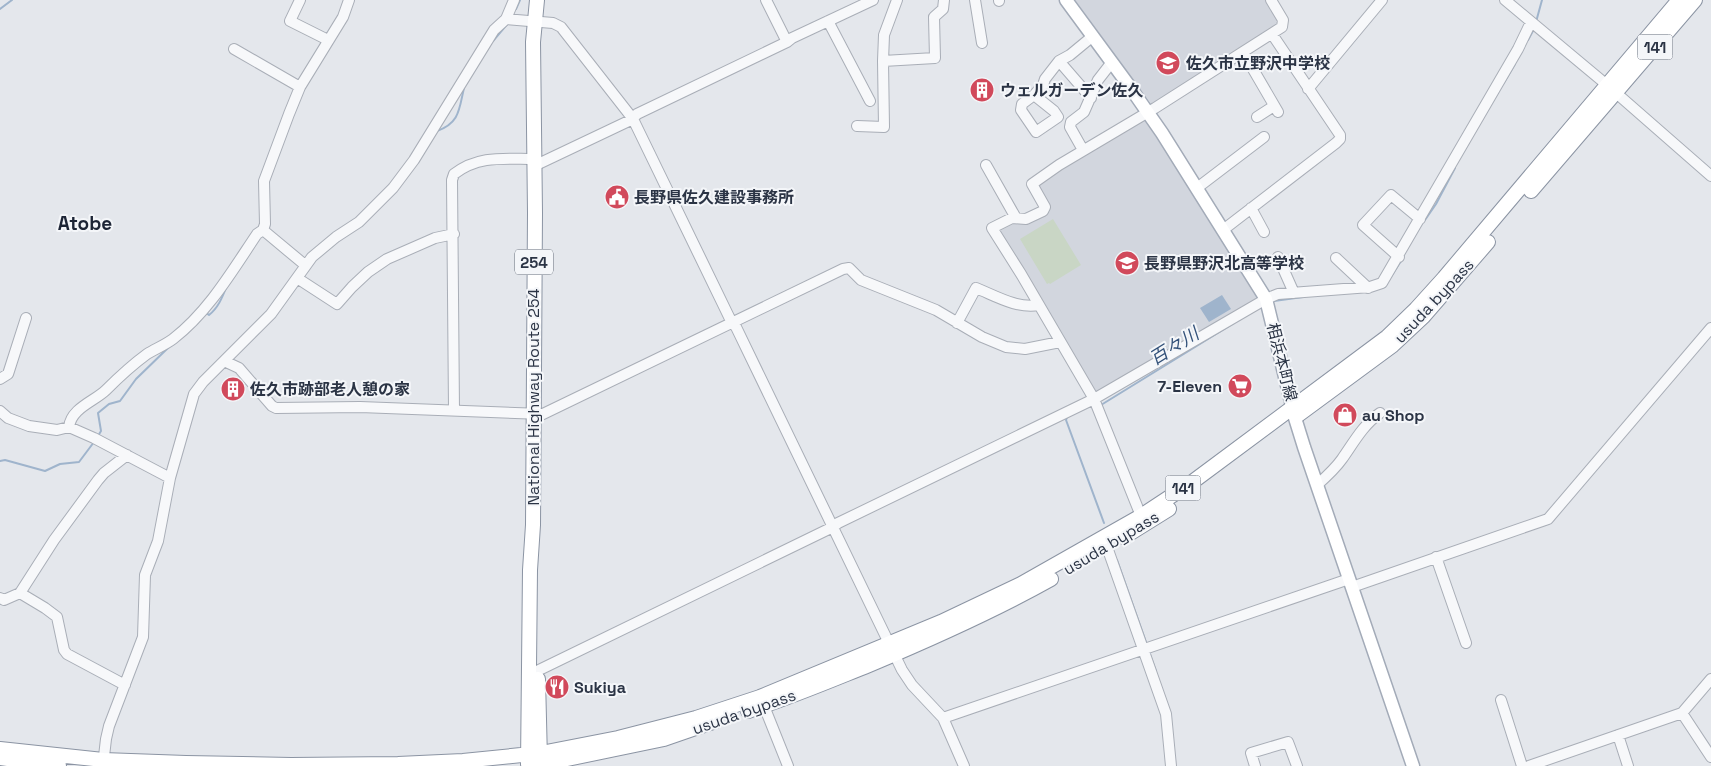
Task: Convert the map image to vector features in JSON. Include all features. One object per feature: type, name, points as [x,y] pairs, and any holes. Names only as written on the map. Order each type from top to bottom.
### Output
[{"type":"highway","name":"National Highway Route 254","points":[[535,762],[532,413],[534,20],[537,0]]},
{"type":"highway","name":"usuda bypass","points":[[1611,89],[1679,0]]},
{"type":"highway","name":"usuda bypass","points":[[535,762],[696,718],[760,698],[893,649],[946,633],[1025,593],[1145,525],[1196,491],[1387,337],[1416,309],[1611,89],[1695,0]]},
{"type":"highway","name":"usuda bypass","points":[[535,762],[570,758],[664,739],[764,706],[893,649],[941,622],[1021,584],[1141,516],[1294,412]]},
{"type":"highway","name":"National Highway Route 254","points":[[533,525],[536,569],[537,671],[535,762]]},
{"type":"highway","name":"141","points":[[0,749],[103,763],[291,765],[463,761],[535,762]]},
{"type":"highway","points":[[0,758],[59,766]]},
{"type":"main road","name":"相浜本町線","points":[[1066,0],[1148,112],[1198,188],[1266,299],[1294,412],[1409,765]]},
{"type":"street","points":[[300,0],[290,21],[328,40]]},
{"type":"street","points":[[69,427],[76,413],[84,406],[102,394],[125,371],[172,339],[198,315],[216,294],[257,234],[263,230],[265,224],[264,181],[300,87],[343,17],[349,0]]},
{"type":"street","points":[[103,763],[109,726],[143,637],[145,575],[160,533],[170,478],[194,394],[203,382],[271,314],[302,270],[319,251],[359,222],[393,188],[414,160],[494,30],[506,19],[514,0]]},
{"type":"street","points":[[766,0],[787,42]]},
{"type":"street","points":[[454,410],[454,234],[452,180],[454,174],[461,168],[482,160],[534,162],[633,118],[637,114],[873,0]]},
{"type":"street","points":[[857,126],[884,127],[884,35],[897,0]]},
{"type":"street","points":[[883,61],[936,58],[934,17],[943,9],[944,0]]},
{"type":"street","points":[[975,0],[982,43]]},
{"type":"street","points":[[1141,516],[1094,399],[992,228],[1012,218],[1026,219],[1044,211],[1046,207],[1032,184],[1059,165],[1148,112],[1282,27],[1282,20],[1270,0]]},
{"type":"street","points":[[1308,89],[1382,0]]},
{"type":"street","points":[[1505,0],[1711,176]]},
{"type":"street","points":[[506,19],[534,20],[553,23],[561,27],[633,118],[906,678],[943,718],[964,766]]},
{"type":"street","points":[[828,21],[870,101]]},
{"type":"street","points":[[537,671],[1094,399],[1266,299],[1278,294],[1368,288],[1382,283],[1399,257],[1518,49],[1531,22]]},
{"type":"street","points":[[1224,230],[1340,139],[1340,135],[1272,34]]},
{"type":"street","points":[[1034,95],[1060,61],[1093,36]]},
{"type":"street","points":[[234,49],[300,87]]},
{"type":"street","points":[[1243,52],[1276,109],[1257,116]]},
{"type":"street","points":[[1060,61],[1090,98]]},
{"type":"street","points":[[1083,150],[1070,127],[1071,122],[1084,112],[1098,80],[1112,62]]},
{"type":"street","points":[[1198,188],[1264,137]]},
{"type":"street","points":[[986,165],[1016,218]]},
{"type":"street","points":[[1399,257],[1363,225],[1391,195],[1420,219]]},
{"type":"street","points":[[1251,208],[1265,233]]},
{"type":"street","points":[[263,230],[337,304],[368,272],[387,259],[435,238],[454,234]]},
{"type":"street","points":[[1278,257],[1294,293]]},
{"type":"street","points":[[1336,258],[1368,288]]},
{"type":"street","points":[[224,361],[239,368],[272,406],[276,408],[360,407],[544,414],[843,269],[849,268],[861,280],[936,310],[982,337],[1006,347],[1025,349],[1060,342]]},
{"type":"street","points":[[957,322],[976,288],[1015,304],[1028,306],[1039,304]]},
{"type":"street","points":[[0,379],[8,374],[26,318]]},
{"type":"street","points":[[943,718],[1144,650],[1436,557],[1548,519],[1711,328]]},
{"type":"street","points":[[0,410],[8,418],[29,426],[57,430],[69,427],[97,439],[170,478]]},
{"type":"street","points":[[1317,485],[1342,460],[1357,435],[1380,412]]},
{"type":"street","points":[[0,598],[4,600],[20,593],[54,540],[98,480],[104,473],[127,456]]},
{"type":"street","points":[[1107,546],[1166,714],[1171,766]]},
{"type":"street","points":[[1436,557],[1466,643]]},
{"type":"street","points":[[20,593],[57,617],[66,654],[125,685]]},
{"type":"street","points":[[1529,766],[1559,761],[1618,735],[1682,713],[1711,679]]},
{"type":"street","points":[[1500,700],[1522,766]]},
{"type":"street","points":[[764,706],[788,766]]},
{"type":"street","points":[[1682,713],[1711,756]]},
{"type":"street","points":[[1618,735],[1628,766]]},
{"type":"street","points":[[1255,766],[1251,753],[1288,742],[1297,766]]},
{"type":"shaded area","name":"佐久市立野沢中学校","points":[[1075,0],[1265,0],[1279,22],[1152,105]]},
{"type":"shaded area","name":"長野県野沢北高等学校","points":[[1144,118],[1259,297],[1097,393],[996,229],[1015,221],[1025,222],[1050,211],[1036,186]]},
{"type":"green space","points":[[1053,219],[1081,265],[1047,284],[1020,239]]},
{"type":"water","points":[[1222,295],[1231,309],[1209,322],[1200,308]]},
{"type":"waterway","points":[[0,9],[12,0]]},
{"type":"waterway","points":[[516,9],[520,0]]},
{"type":"waterway","points":[[1536,22],[1542,0]]},
{"type":"waterway","points":[[493,41],[509,22]]},
{"type":"waterway","points":[[1528,40],[1534,29]]},
{"type":"waterway","points":[[1503,84],[1515,64]]},
{"type":"waterway","points":[[437,131],[445,128],[454,119],[459,109],[464,88]]},
{"type":"waterway","points":[[1425,220],[1436,204],[1455,168]]},
{"type":"waterway","points":[[1390,278],[1401,261]]},
{"type":"waterway","points":[[205,312],[209,315],[215,309],[226,288]]},
{"type":"waterway","points":[[1274,301],[1303,297]]},
{"type":"waterway","name":"百々川","points":[[1101,405],[1234,323]]},
{"type":"waterway","points":[[98,436],[101,431],[98,413],[109,404],[120,401],[136,379],[169,347]]},
{"type":"waterway","points":[[1068,415],[1066,420],[1104,523]]},
{"type":"waterway","points":[[0,461],[5,460],[45,471],[60,464],[79,462],[94,442]]},
{"type":"waterway","points":[[1117,560],[1147,645]]},
{"type":"waterway","points":[[1149,652],[1156,671]]},
{"type":"place","name":"佐久市立野沢中学校","points":[[1168,63]]},
{"type":"place","name":"ウェルガーデン佐久","points":[[982,90]]},
{"type":"place","name":"長野県佐久建設事務所","points":[[617,197]]},
{"type":"place","name":"長野県野沢北高等学校","points":[[1127,263]]},
{"type":"place","name":"7-Eleven","points":[[1240,386]]},
{"type":"place","name":"佐久市跡部老人憩の家","points":[[233,389]]},
{"type":"place","name":"au Shop","points":[[1345,415]]},
{"type":"place","name":"Sukiya","points":[[557,687]]},
{"type":"district","name":"Atobe","points":[[85,223]]}]
